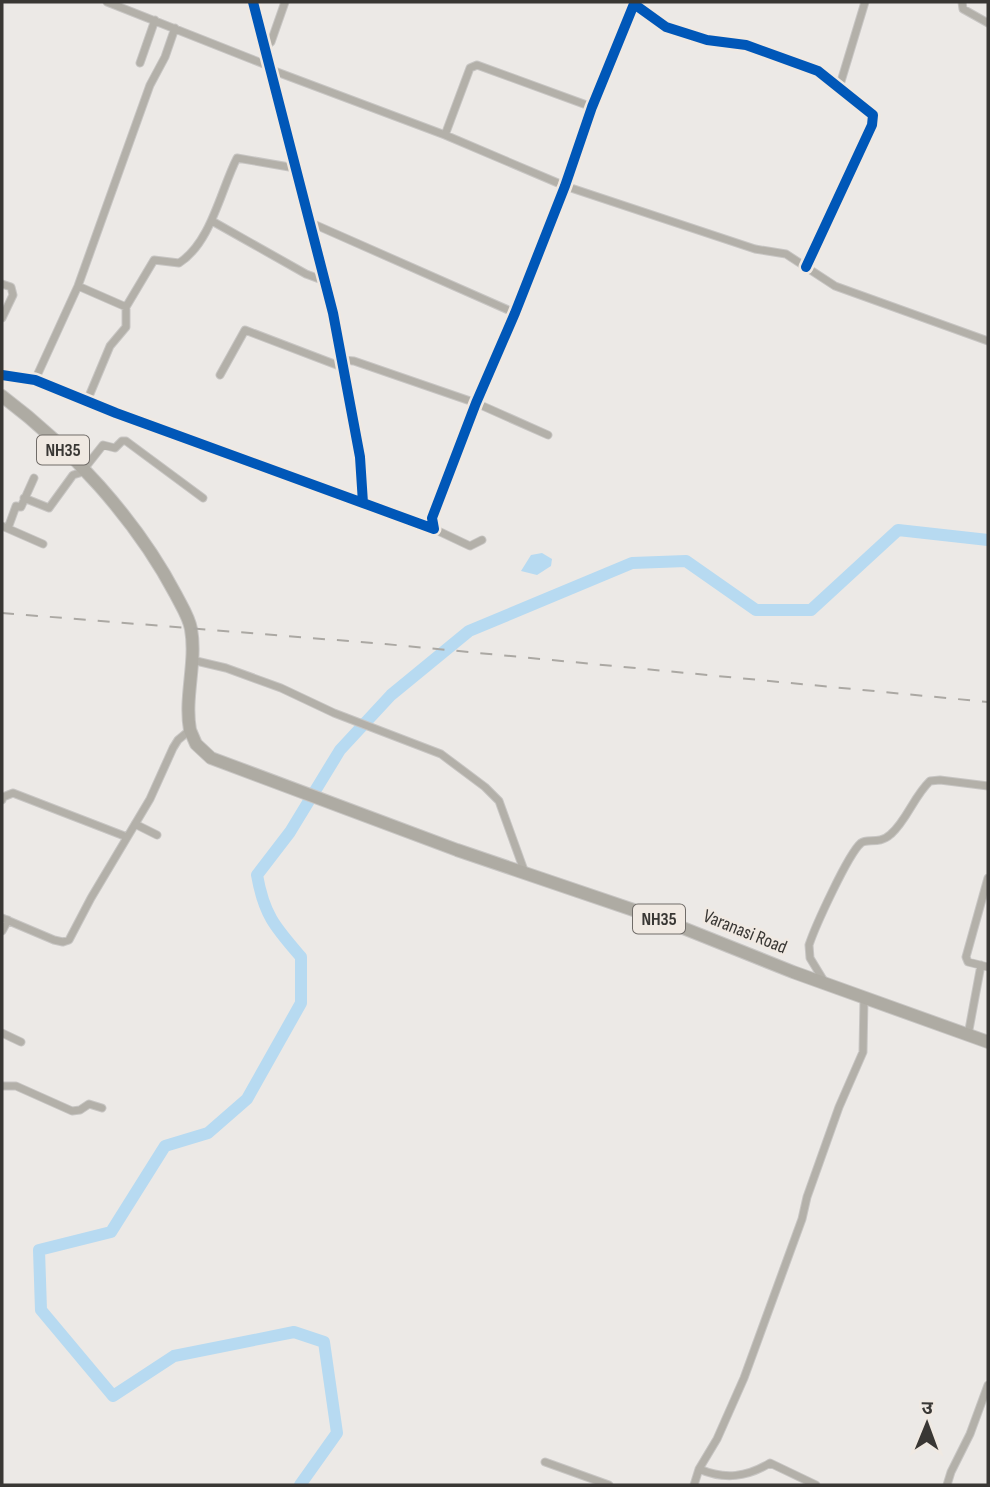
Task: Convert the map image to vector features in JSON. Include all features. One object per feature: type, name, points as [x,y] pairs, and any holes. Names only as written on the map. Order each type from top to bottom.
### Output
[{"type":"highway","name":"NH35","points":[[3,401],[85,470],[160,568],[191,629],[190,730]]},
{"type":"highway","name":"Varanasi Road","points":[[190,730],[196,744],[211,758],[525,873],[663,920],[826,985],[988,1042]]},
{"type":"street","points":[[107,2],[445,135],[565,186],[755,249],[781,253],[835,286],[988,341]]},
{"type":"street","points":[[253,2],[325,281],[360,457],[363,503]]},
{"type":"street","points":[[264,47],[271,42],[285,2]]},
{"type":"street","points":[[839,88],[865,2]]},
{"type":"street","points":[[962,2],[963,9],[988,23]]},
{"type":"street","points":[[434,528],[432,519],[476,403],[565,186],[632,3],[666,27],[708,40],[746,45],[818,71],[873,115],[873,121],[806,267]]},
{"type":"street","points":[[140,63],[155,20]]},
{"type":"street","points":[[35,380],[78,286],[150,85],[165,57],[175,28]]},
{"type":"street","points":[[445,135],[470,68],[477,65],[592,107]]},
{"type":"street","points":[[87,401],[110,346],[126,327],[126,307],[155,260],[176,263],[184,260],[198,244],[212,220],[237,158],[295,168]]},
{"type":"street","points":[[212,220],[306,274],[325,281]]},
{"type":"street","points":[[309,222],[515,313]]},
{"type":"street","points":[[2,284],[11,287],[13,295],[2,318]]},
{"type":"street","points":[[78,286],[126,307]]},
{"type":"street","points":[[220,375],[245,330],[342,363],[355,361],[476,403],[548,435]]},
{"type":"street","points":[[2,375],[35,380],[434,528],[470,546],[482,540]]},
{"type":"street","points":[[24,498],[49,508],[73,475],[85,470],[103,445],[116,448],[122,441],[126,441],[202,498]]},
{"type":"street","points":[[34,478],[21,507],[16,506],[5,527],[43,544]]},
{"type":"street","points":[[191,660],[226,668],[273,684],[334,713],[441,754],[496,797],[506,816],[525,873]]},
{"type":"street","points":[[2,931],[5,919],[58,941],[69,940],[153,793],[173,748],[190,730]]},
{"type":"street","points":[[826,985],[810,957],[809,945],[841,875],[859,845],[866,841],[881,841],[891,834],[930,781],[988,786]]},
{"type":"street","points":[[2,800],[13,793],[127,837]]},
{"type":"street","points":[[135,824],[157,835]]},
{"type":"street","points":[[968,1035],[984,966],[968,962],[966,957],[988,878]]},
{"type":"street","points":[[694,1485],[699,1469],[717,1439],[747,1371],[839,1107],[862,1056],[864,998]]},
{"type":"street","points":[[2,1033],[21,1042]]},
{"type":"street","points":[[2,1086],[16,1086],[72,1111],[89,1104],[102,1108]]},
{"type":"street","points":[[947,1485],[988,1385]]},
{"type":"street","points":[[545,1462],[609,1485]]},
{"type":"street","points":[[699,1469],[722,1477],[760,1470],[770,1463],[816,1485]]},
{"type":"water","points":[[542,553],[552,559],[551,566],[537,575],[521,571],[531,555]]},
{"type":"waterway","points":[[300,1485],[337,1433],[324,1342],[294,1332],[174,1356],[113,1396],[41,1310],[39,1250],[111,1232],[165,1146],[208,1133],[247,1099],[301,1003],[301,957],[267,911],[257,875],[290,832],[340,750],[391,695],[469,631],[632,563],[686,561],[756,610],[811,610],[898,530],[988,540]]},
{"type":"railway","points":[[2,613],[385,644],[988,702]]},
{"type":"cycle path","points":[[2,375],[35,380],[116,413],[363,503],[360,457],[333,313],[253,2]]},
{"type":"cycle path","points":[[363,503],[434,529],[432,518],[565,186],[592,107],[634,4],[666,27],[707,40],[746,45],[818,71],[873,115],[872,125],[806,267]]}]
